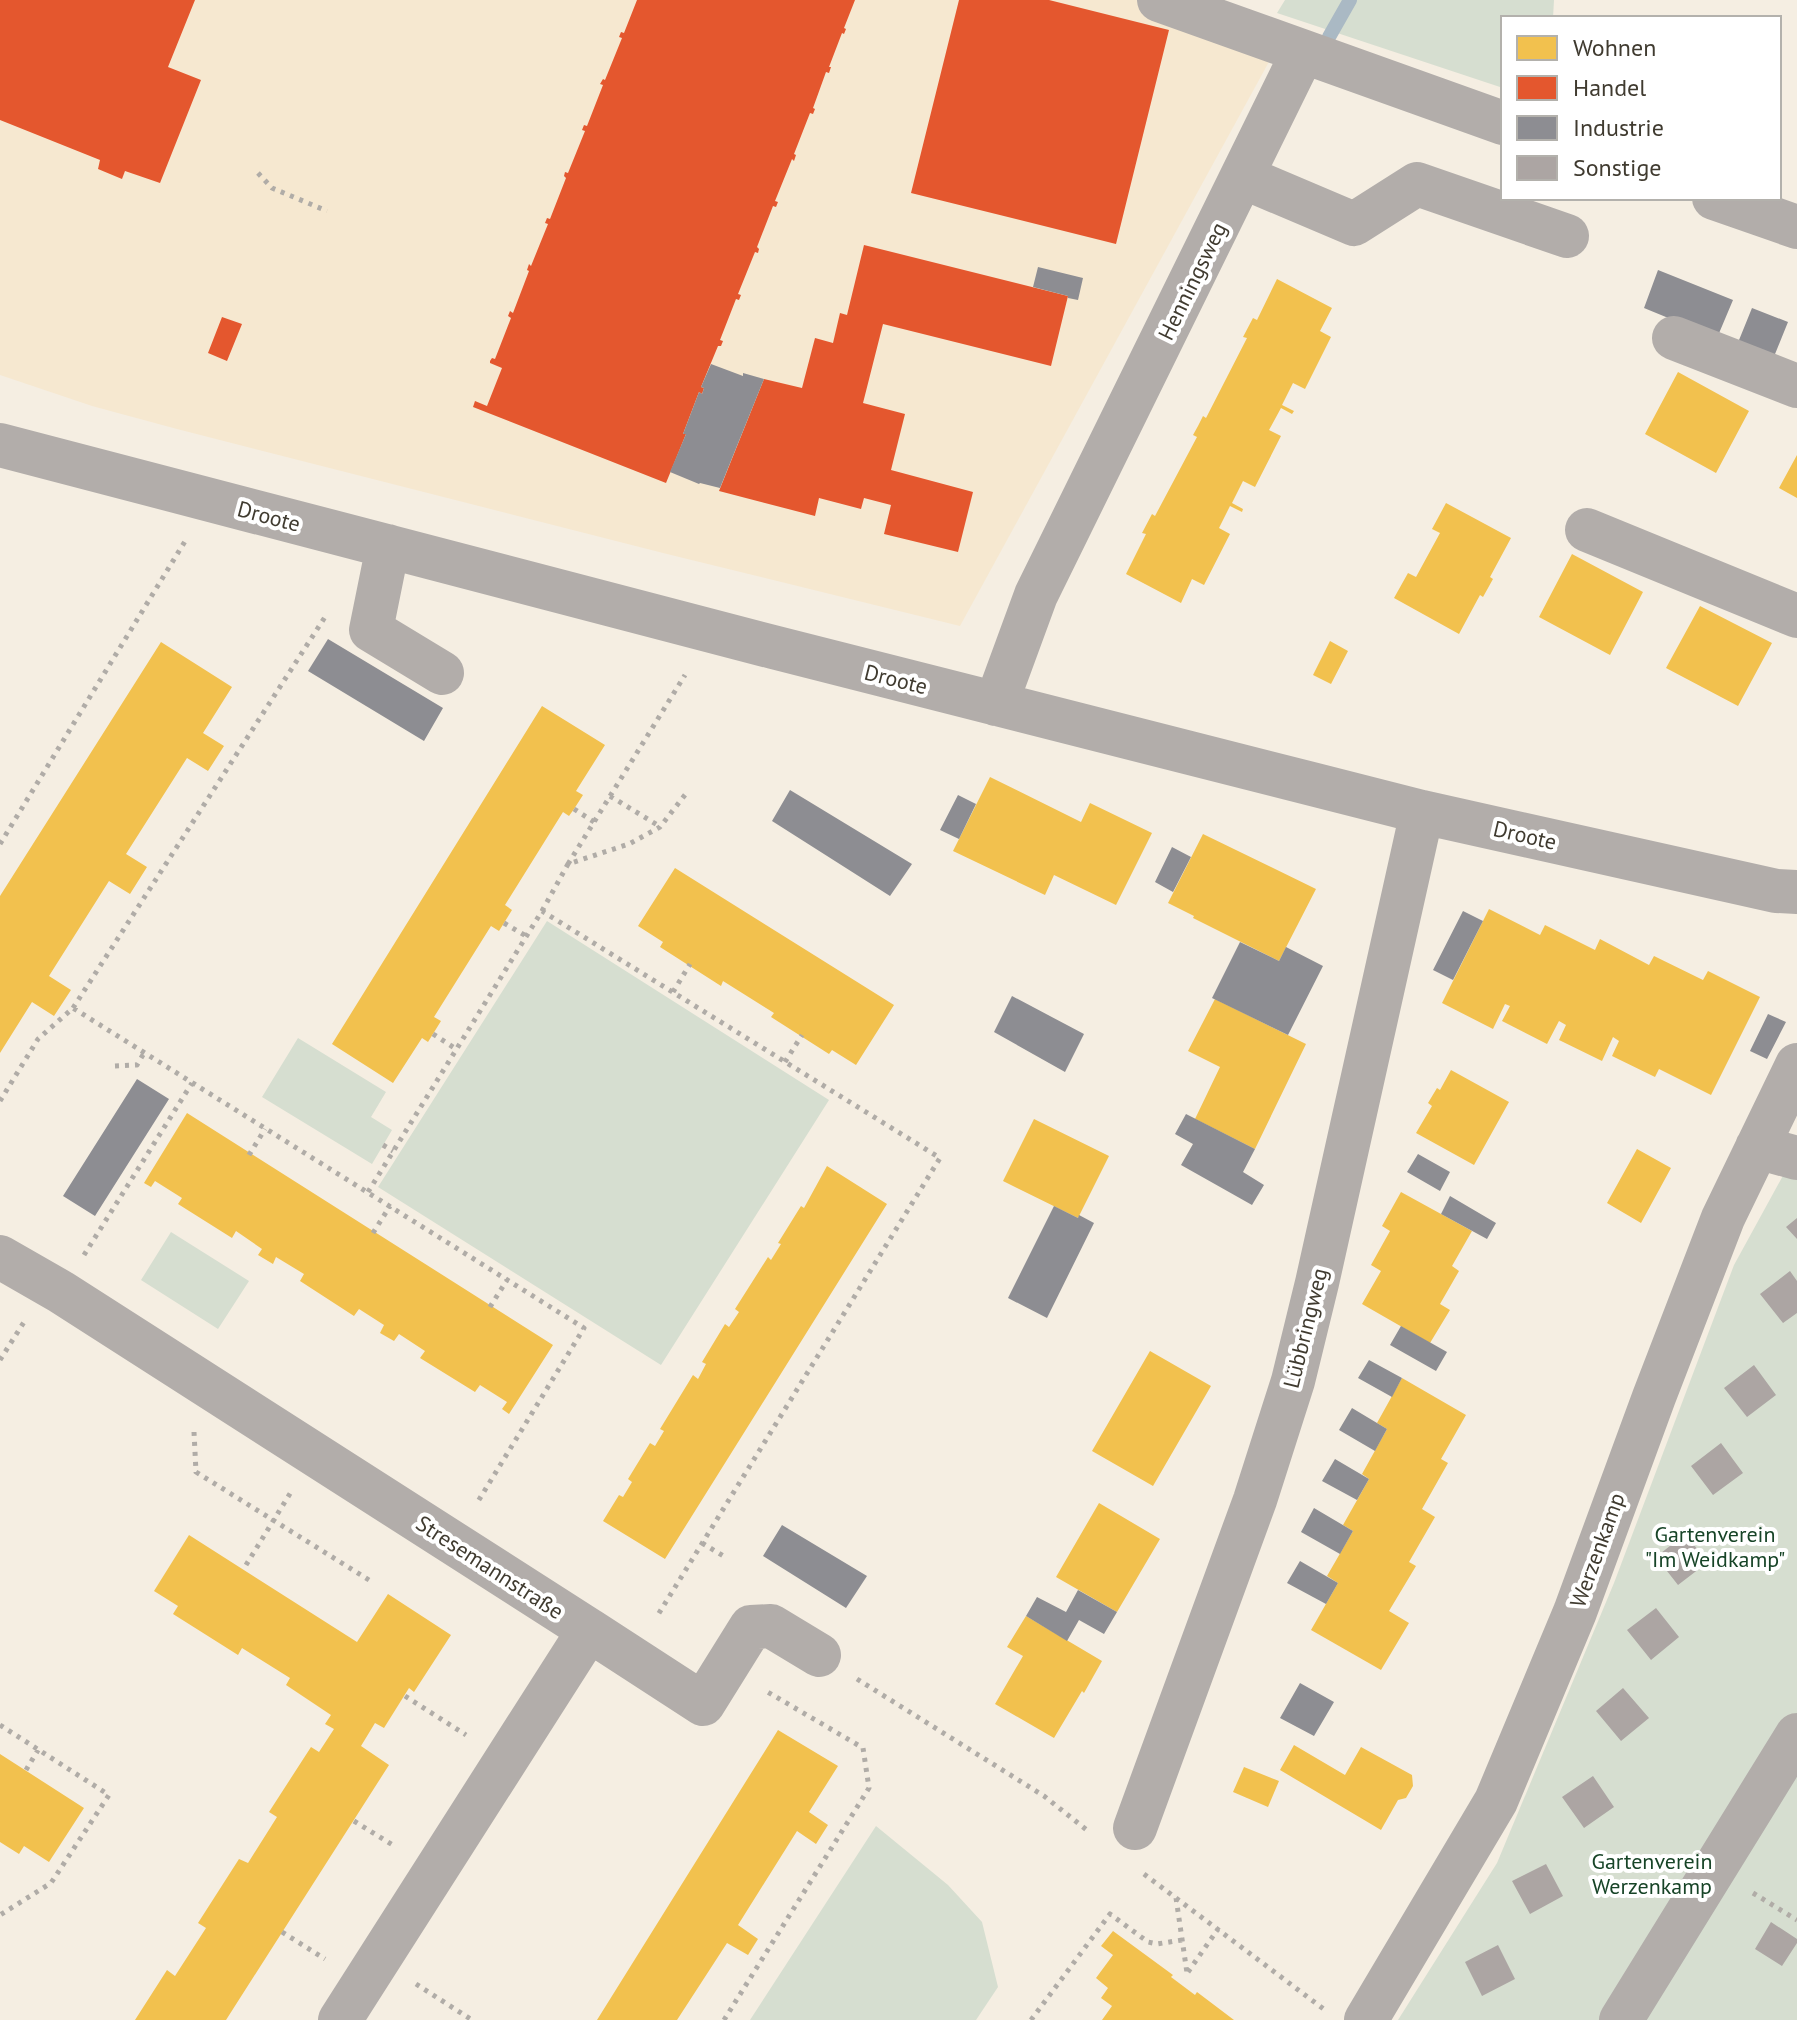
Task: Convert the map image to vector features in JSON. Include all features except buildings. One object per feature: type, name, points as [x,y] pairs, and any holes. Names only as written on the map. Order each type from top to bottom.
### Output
[{"type":"street","points":[[1159,0],[1501,122]]},
{"type":"street","name":"Henningsweg","points":[[996,704],[1036,595],[1303,52]]},
{"type":"street","points":[[1243,177],[1354,224],[1417,184],[1567,236]]},
{"type":"street","points":[[1720,200],[1797,227]]},
{"type":"street","points":[[1674,338],[1797,386]]},
{"type":"street","name":"Droote","points":[[0,445],[1422,812],[1776,891],[1797,892]]},
{"type":"street","points":[[1587,530],[1797,616]]},
{"type":"street","points":[[388,546],[371,630],[442,673]]},
{"type":"street","name":"Lübbringweg","points":[[1137,1849],[1293,1381],[1422,812]]},
{"type":"street","name":"Werzenkamp","points":[[1347,2016],[1496,1801],[1575,1612],[1723,1218],[1777,1152],[1797,1065]]},
{"type":"street","name":"Stresemannstraße","points":[[0,1257],[61,1292],[589,1630],[340,2020]]},
{"type":"street","points":[[589,1630],[703,1704],[751,1627],[771,1626],[819,1655]]},
{"type":"street","points":[[1621,2020],[1797,1735]]},
{"type":"path","points":[[258,173],[272,188],[327,211]]},
{"type":"path","points":[[0,844],[186,543],[199,497]]},
{"type":"path","points":[[0,1101],[38,1039],[73,1008],[328,612]]},
{"type":"path","points":[[368,1192],[685,675]]},
{"type":"path","points":[[568,864],[629,844],[660,827],[688,791]]},
{"type":"path","points":[[610,796],[660,827]]},
{"type":"path","points":[[574,809],[594,822]]},
{"type":"path","points":[[542,911],[940,1158],[654,1621]]},
{"type":"path","points":[[504,923],[526,936]]},
{"type":"path","points":[[673,992],[690,964]]},
{"type":"path","points":[[73,1008],[584,1328],[476,1504]]},
{"type":"path","points":[[433,1034],[456,1049]]},
{"type":"path","points":[[785,1062],[802,1035]]},
{"type":"path","points":[[115,1066],[137,1065],[144,1053]]},
{"type":"path","points":[[84,1256],[192,1083]]},
{"type":"path","points":[[249,1155],[265,1129]]},
{"type":"path","points":[[383,1145],[393,1151]]},
{"type":"path","points":[[373,1233],[390,1206]]},
{"type":"path","points":[[490,1307],[507,1280]]},
{"type":"path","points":[[212,1388],[194,1420],[196,1472],[369,1580]]},
{"type":"path","points":[[246,1565],[315,1454]]},
{"type":"path","points":[[702,1543],[725,1557]]},
{"type":"path","points":[[819,1655],[1044,1796],[1090,1832]]},
{"type":"path","points":[[724,2020],[869,1788],[863,1748],[763,1689]]},
{"type":"path","points":[[405,1696],[466,1735]]},
{"type":"path","points":[[0,1725],[109,1795],[51,1883],[0,1914]]},
{"type":"path","points":[[26,1770],[38,1750]]},
{"type":"path","points":[[354,1821],[396,1847]]},
{"type":"path","points":[[1137,1849],[1175,1897],[1347,2016]]},
{"type":"path","points":[[1175,1897],[1187,1973],[1218,1929]]},
{"type":"path","points":[[1031,2020],[1110,1914],[1148,1942],[1157,1944],[1182,1940]]},
{"type":"path","points":[[282,1932],[326,1960]]},
{"type":"path","points":[[378,1960],[472,2020]]},
{"type":"shaded area","points":[[0,0],[1211,0],[1288,27],[960,626],[177,429],[92,406],[0,375]]},
{"type":"green space","points":[[1285,0],[1554,0],[1553,16],[1501,16],[1501,87],[1277,13]]},
{"type":"green space","points":[[547,921],[829,1100],[661,1365],[378,1187]]},
{"type":"green space","points":[[298,1038],[386,1092],[371,1117],[392,1130],[372,1164],[262,1097]]},
{"type":"green space","name":"Gartenverein Werzenkamp","points":[[1797,1150],[1797,2020],[1398,2020],[1497,1863],[1614,1583],[1734,1265]]},
{"type":"green space","points":[[171,1232],[249,1281],[218,1329],[141,1280]]},
{"type":"green space","points":[[876,1826],[948,1885],[982,1922],[998,1987],[976,2020],[750,2020]]},
{"type":"waterway","points":[[1329,37],[1350,0]]},
{"type":"park label","name":"Gartenverein \"Im Weidkamp\"","points":[[1715,1546]]}]
